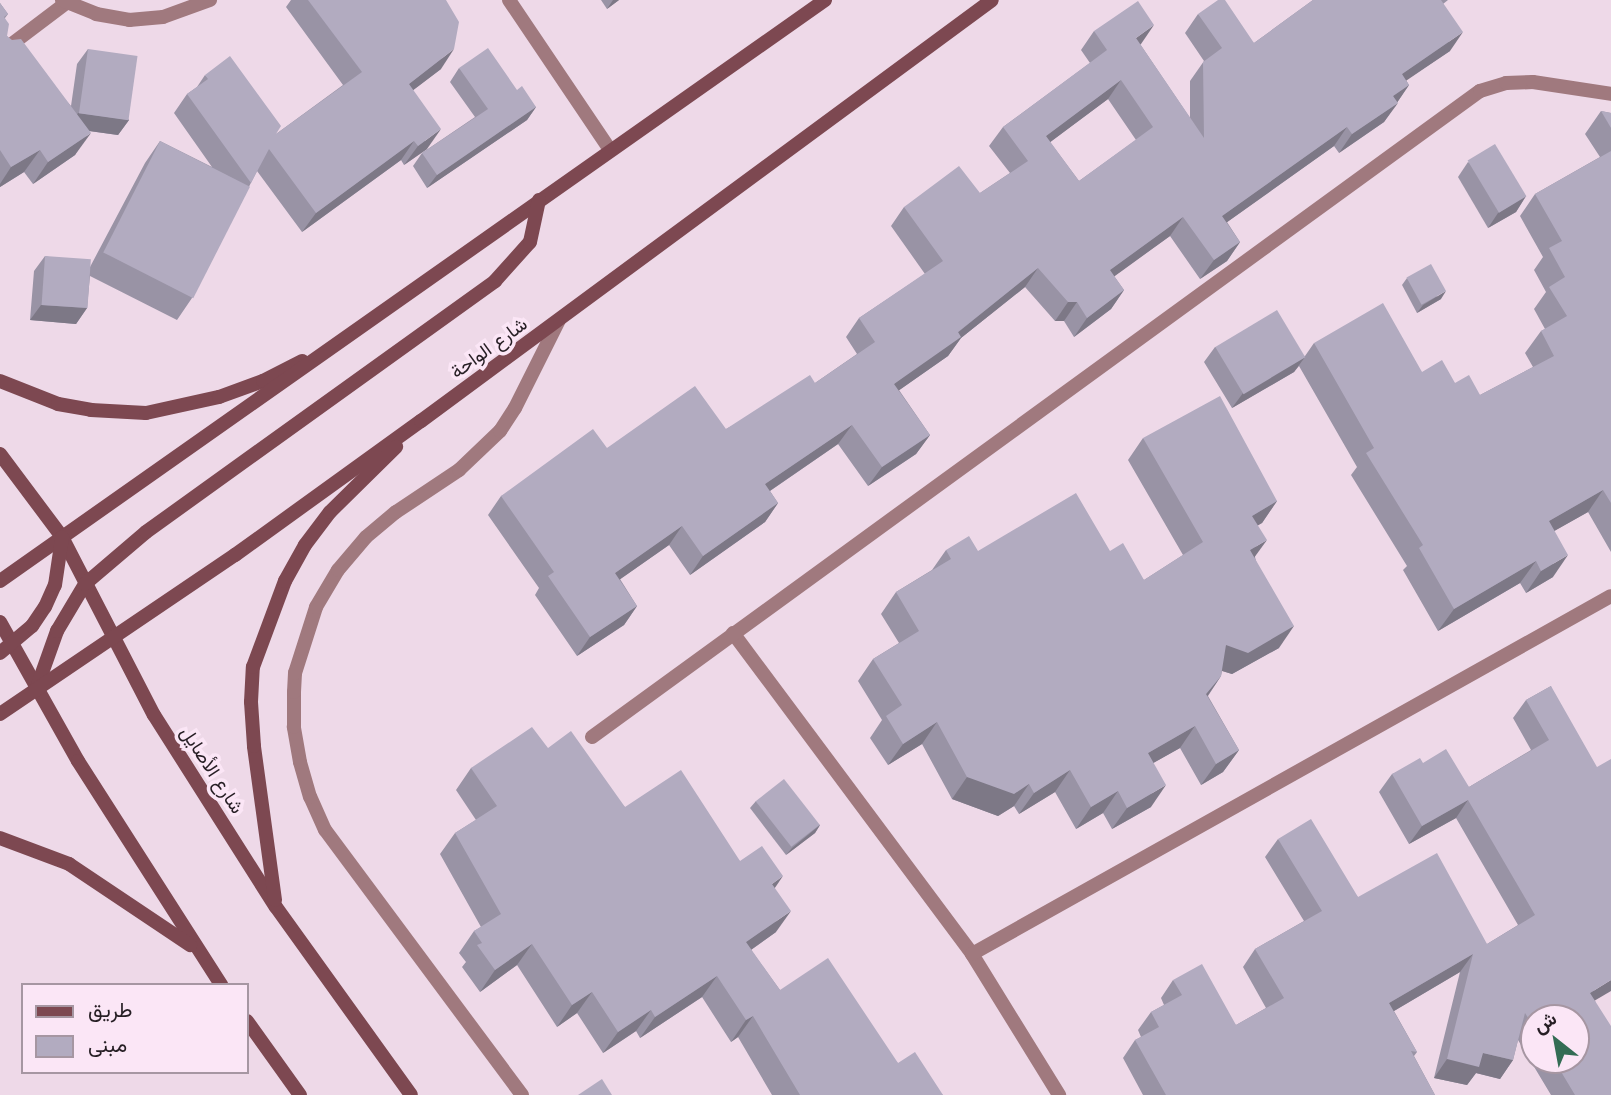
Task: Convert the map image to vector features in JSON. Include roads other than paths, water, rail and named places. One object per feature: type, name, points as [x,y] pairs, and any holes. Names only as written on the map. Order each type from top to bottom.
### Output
[{"type":"main road","points":[[0,581],[353,335],[539,200],[825,0]]},
{"type":"main road","name":"شارع الواحة","points":[[0,714],[113,640],[421,421],[992,0]]},
{"type":"main road","points":[[36,690],[57,631],[85,584],[146,532],[495,281],[517,261],[530,242],[539,200]]},
{"type":"main road","points":[[0,381],[58,404],[91,410],[146,413],[183,408],[263,381],[353,335]]},
{"type":"main road","points":[[276,907],[254,746],[253,667],[285,581],[305,545],[330,512],[421,421]]},
{"type":"main road","name":"شارع الأصايل","points":[[0,454],[62,537],[153,715],[276,907],[411,1095]]},
{"type":"main road","points":[[6,648],[32,626],[46,607],[58,573],[62,537]]},
{"type":"main road","points":[[0,622],[6,648],[36,690],[194,947],[220,983]]},
{"type":"main road","points":[[0,838],[69,864],[194,947]]},
{"type":"main road","points":[[248,1022],[300,1095]]},
{"type":"street","points":[[0,53],[64,1],[96,14],[129,20],[163,17],[210,0]]},
{"type":"street","points":[[509,0],[610,150]]},
{"type":"street","points":[[592,737],[1480,91],[1506,83],[1533,82],[1611,93]]},
{"type":"street","points":[[522,1095],[326,830],[310,797],[300,762],[294,692],[295,673],[316,607],[338,570],[366,537],[396,512],[459,470],[499,431],[516,408],[559,320]]},
{"type":"street","points":[[972,954],[1611,596]]},
{"type":"street","points":[[733,633],[972,954],[1059,1095]]}]
